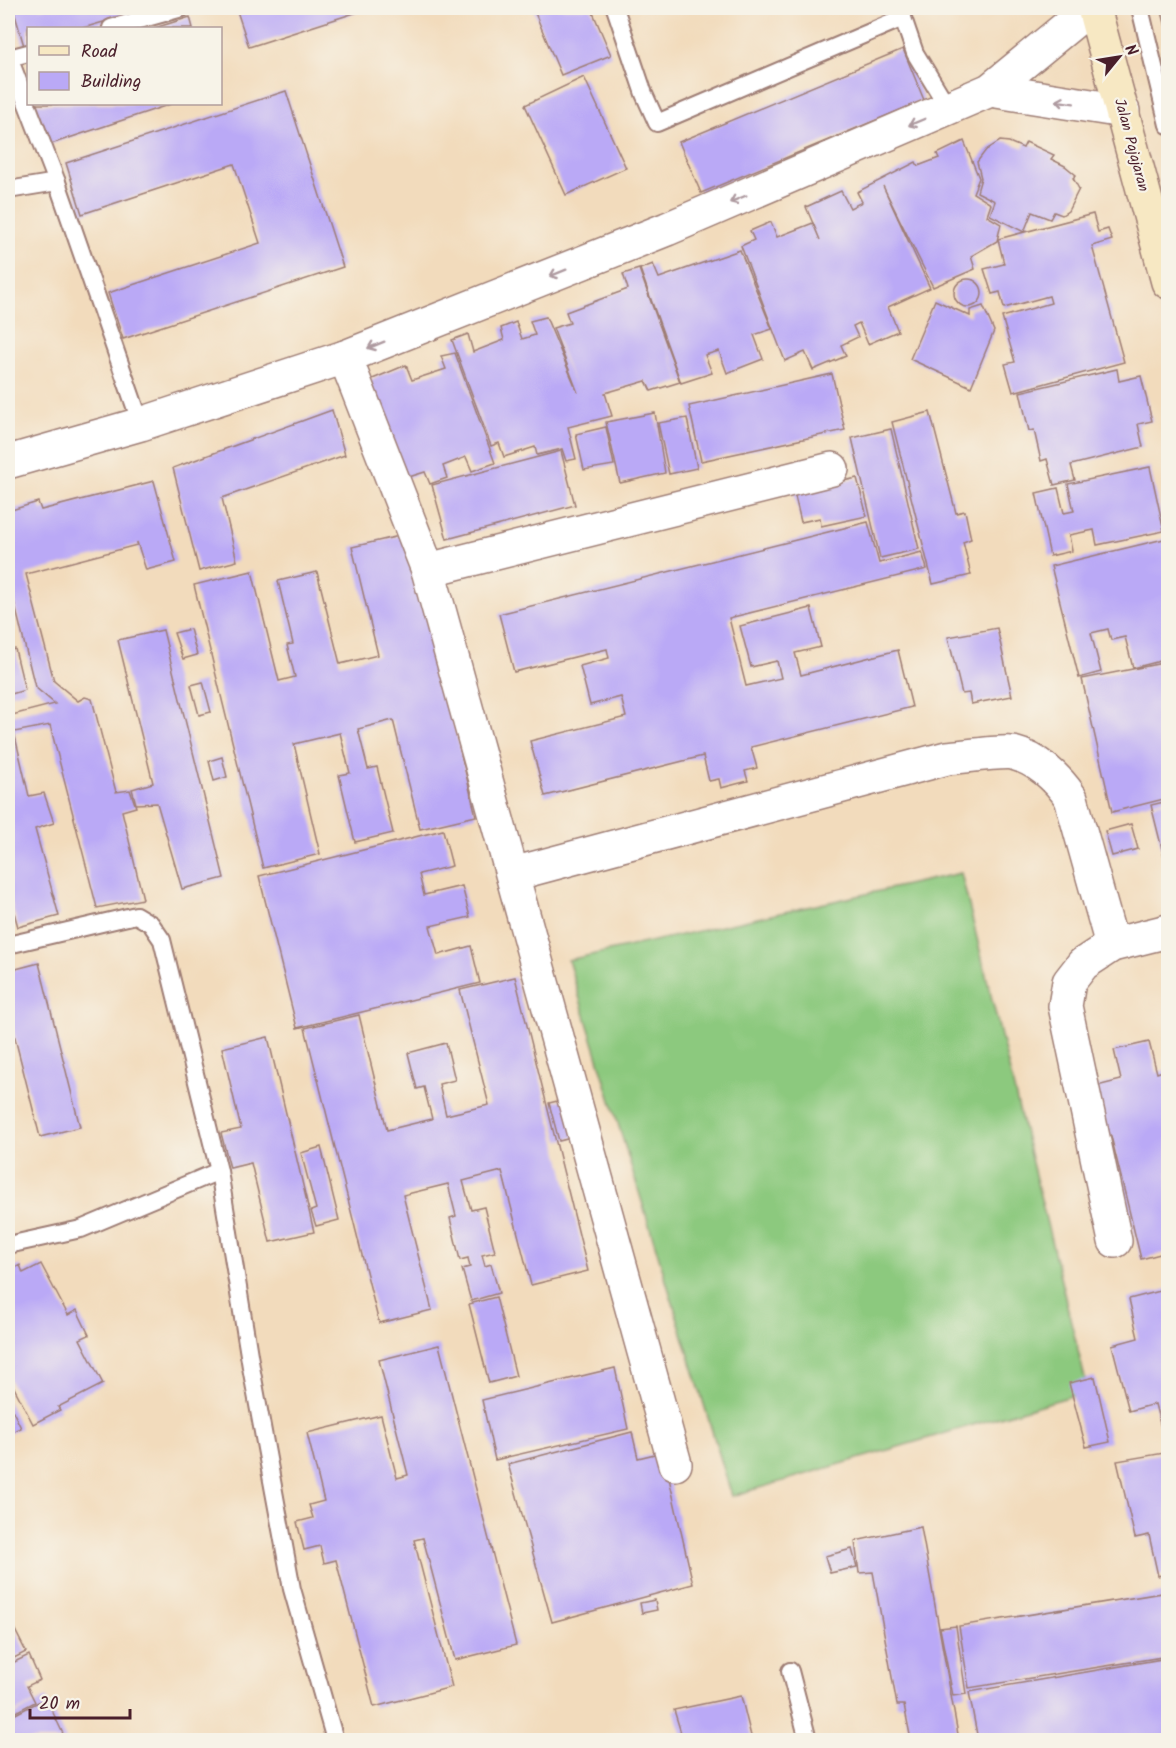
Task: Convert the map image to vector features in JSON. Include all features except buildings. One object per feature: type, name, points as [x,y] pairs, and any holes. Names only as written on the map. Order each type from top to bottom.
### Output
[{"type":"main road","name":"Jalan Pajajaran","points":[[1094,8],[1168,282]]},
{"type":"street","points":[[8,462],[141,424],[345,357],[668,229],[990,90],[1090,8]]},
{"type":"street","points":[[990,90],[1123,111]]},
{"type":"street","points":[[345,357],[428,570],[675,1464]]},
{"type":"street","points":[[428,570],[832,469]]},
{"type":"street","points":[[513,874],[947,758],[1011,753],[1050,773],[1062,783],[1071,798],[1112,945]]},
{"type":"street","points":[[1115,1241],[1065,1006],[1069,982],[1083,964],[1112,945],[1168,931]]},
{"type":"lane","points":[[115,27],[182,8]]},
{"type":"lane","points":[[615,8],[644,94],[657,123],[901,13],[915,53],[949,109]]},
{"type":"lane","points":[[1140,8],[1168,125]]},
{"type":"lane","points":[[27,53],[8,57],[57,182],[141,424]]},
{"type":"lane","points":[[8,190],[57,182]]},
{"type":"lane","points":[[8,945],[136,915],[151,924],[162,940],[219,1171],[251,1367],[292,1589],[335,1740]]},
{"type":"lane","points":[[8,1245],[81,1229],[219,1171]]},
{"type":"lane","points":[[790,1671],[808,1740]]},
{"type":"green space","points":[[961,873],[1088,1391],[732,1496],[568,960]]}]
